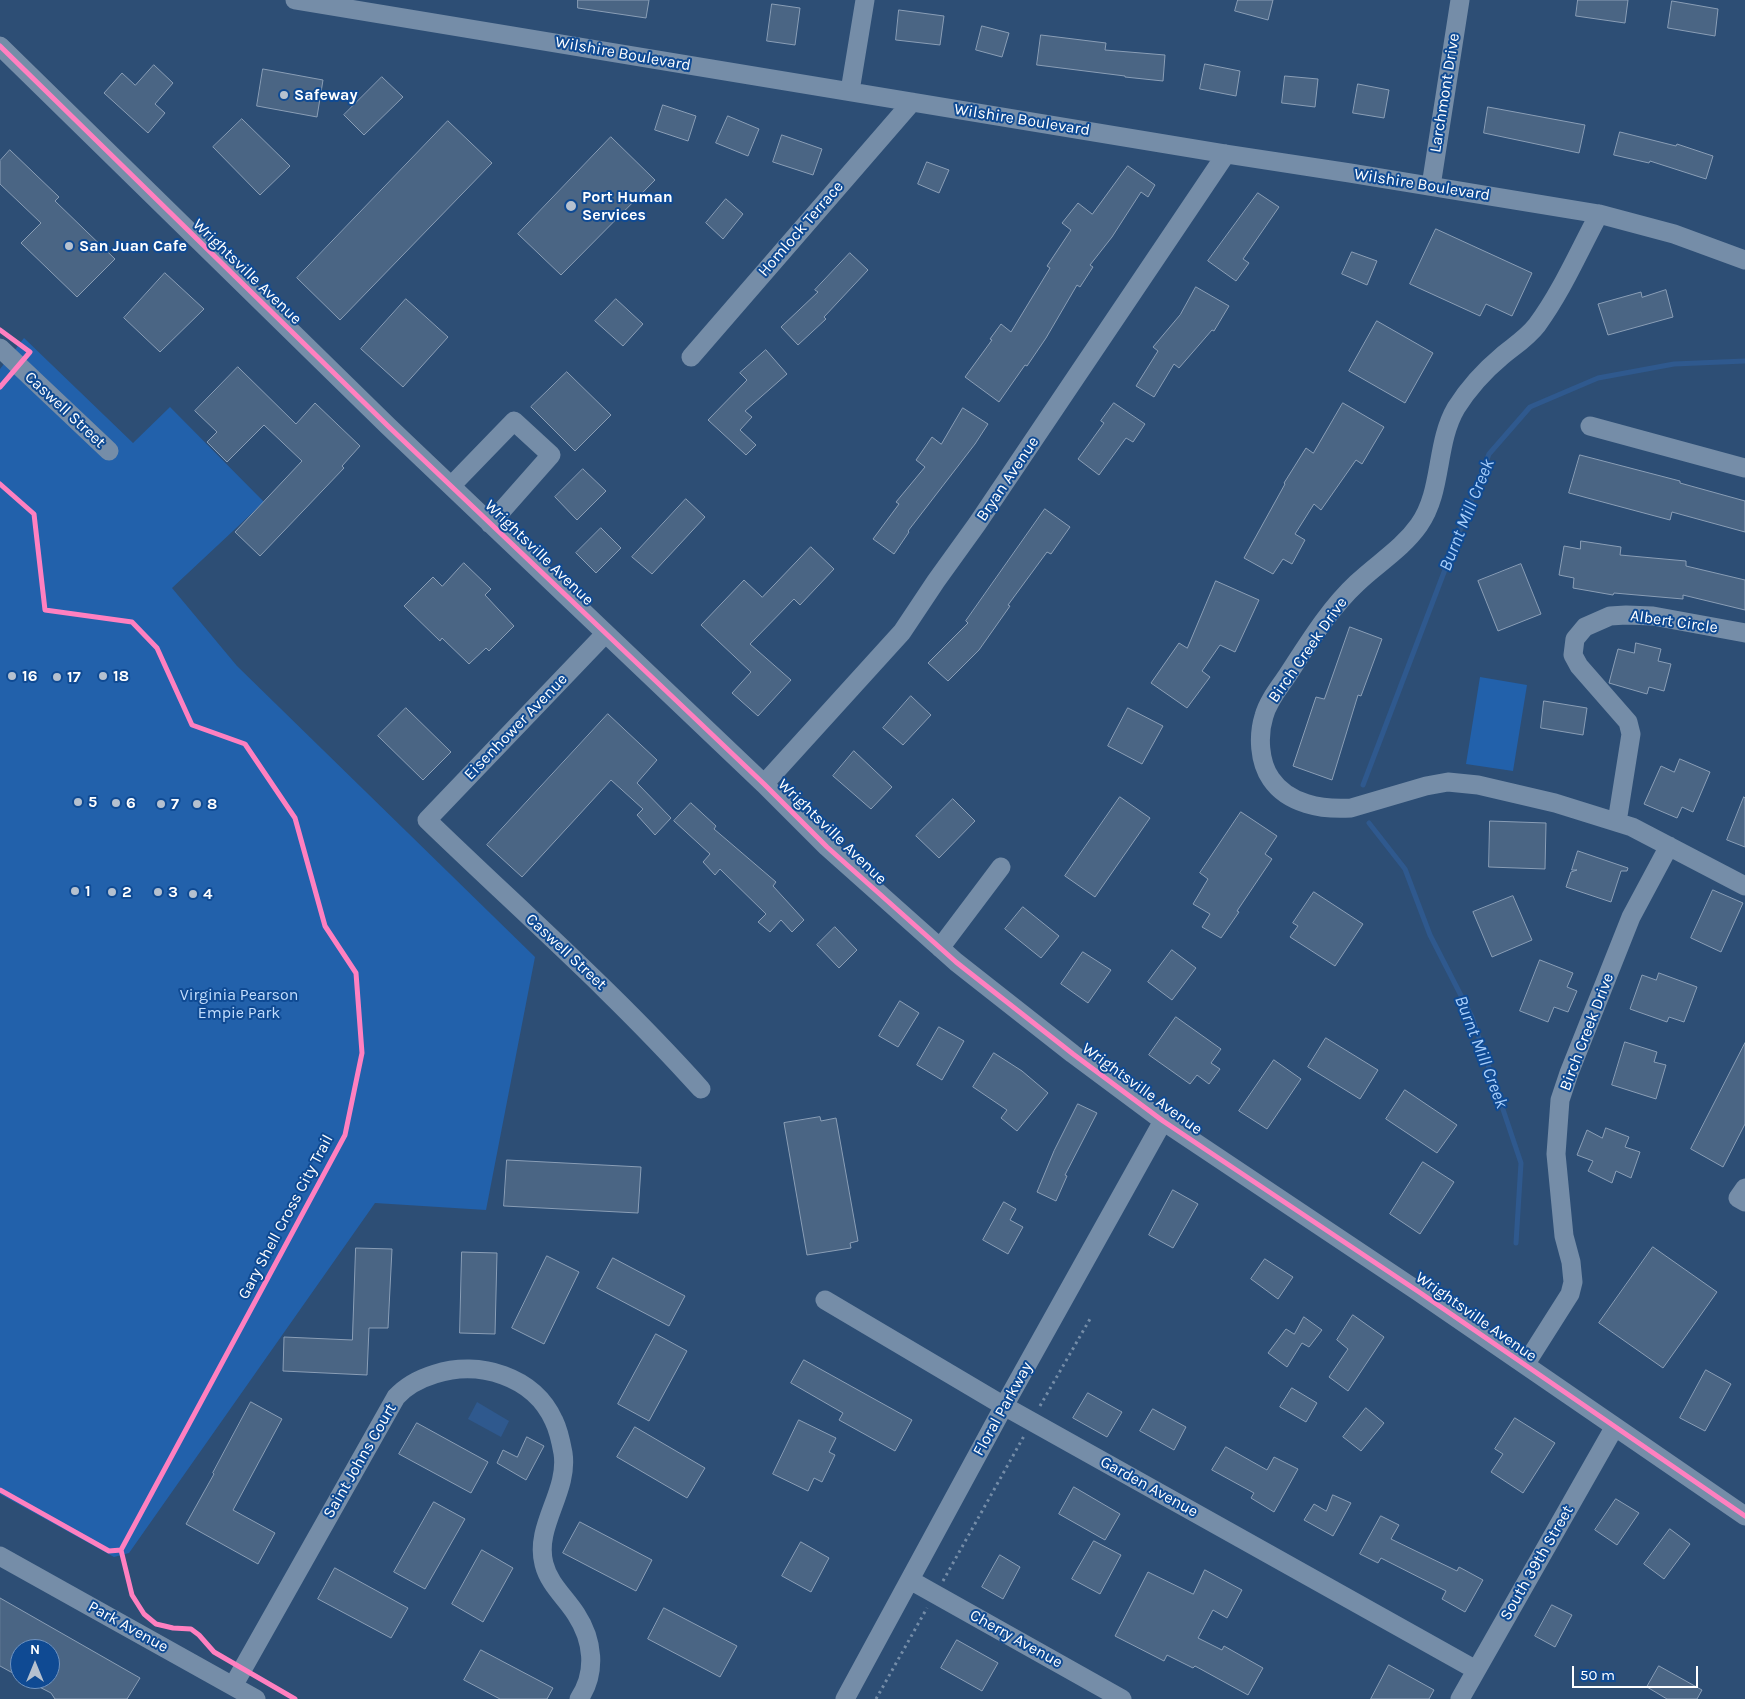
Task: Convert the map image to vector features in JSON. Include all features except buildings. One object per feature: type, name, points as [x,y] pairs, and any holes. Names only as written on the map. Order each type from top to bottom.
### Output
[{"type":"street","name":"Wilshire Boulevard","points":[[295,0],[1599,214],[1674,234],[1745,260]]},
{"type":"street","points":[[850,91],[865,0]]},
{"type":"street","name":"Larchmont Drive","points":[[1431,186],[1460,0]]},
{"type":"street","name":"Wrightsville Avenue","points":[[0,46],[450,486],[764,784],[827,847],[940,948],[1073,1054],[1163,1121],[1419,1292],[1614,1428],[1745,1516]]},
{"type":"street","name":"Homlock Terrace","points":[[691,357],[912,102]]},
{"type":"street","name":"Bryan Avenue","points":[[764,784],[902,632],[1226,154]]},
{"type":"street","name":"Birch Creek Drive","points":[[1599,214],[1563,282],[1536,326],[1482,375],[1456,409],[1444,440],[1431,499],[1426,513],[1418,525],[1398,549],[1356,583],[1339,602],[1313,637],[1270,703],[1264,716],[1261,749],[1265,772],[1274,784],[1288,795],[1306,804],[1338,809],[1351,808],[1426,786],[1448,782],[1459,782],[1555,803],[1617,822],[1651,836],[1745,886]]},
{"type":"street","name":"Caswell Street","points":[[0,348],[109,451]]},
{"type":"street","points":[[450,486],[514,421],[551,455],[490,524]]},
{"type":"street","points":[[1590,426],[1745,468]]},
{"type":"street","name":"Albert Circle","points":[[1617,822],[1631,734],[1628,722],[1579,666],[1573,655],[1573,646],[1579,634],[1585,628],[1610,616],[1626,615],[1653,616],[1745,633]]},
{"type":"street","name":"Eisenhower Avenue","points":[[427,820],[605,634]]},
{"type":"street","name":"Caswell Street","points":[[427,820],[598,981],[701,1089]]},
{"type":"street","name":"Birch Creek Drive","points":[[1525,1365],[1570,1294],[1573,1282],[1571,1262],[1564,1236],[1556,1154],[1560,1100],[1631,917],[1669,846]]},
{"type":"street","points":[[940,948],[1001,867]]},
{"type":"street","name":"Floral Parkway","points":[[845,1699],[1004,1406],[1163,1121]]},
{"type":"street","points":[[1745,1188],[1738,1198],[1745,1202]]},
{"type":"street","name":"Garden Avenue","points":[[825,1300],[1004,1406],[1476,1670]]},
{"type":"street","name":"Saint Johns Court","points":[[233,1686],[396,1397],[410,1386],[430,1376],[448,1370],[472,1368],[484,1369],[517,1380],[545,1404],[554,1419],[560,1436],[563,1457],[562,1478],[559,1492],[548,1520],[542,1543],[542,1554],[544,1566],[553,1586],[576,1614],[591,1647],[588,1684],[579,1699]]},
{"type":"street","name":"South 39th Street","points":[[1460,1699],[1614,1428]]},
{"type":"street","name":"Park Avenue","points":[[0,1556],[256,1699]]},
{"type":"street","name":"Cherry Avenue","points":[[910,1580],[1122,1699]]},
{"type":"path","points":[[876,1699],[1090,1319]]},
{"type":"green space","name":"Virginia Pearson Empie Park","points":[[24,338],[133,443],[170,407],[264,502],[172,588],[237,666],[535,957],[486,1210],[375,1203],[129,1553],[114,1557],[0,1494],[0,369]]},
{"type":"green space","points":[[1480,677],[1527,685],[1513,771],[1466,764]]},
{"type":"shaded area","points":[[477,1402],[509,1421],[501,1437],[468,1419]]},
{"type":"waterway","name":"Burnt Mill Creek","points":[[1363,785],[1489,454],[1530,407],[1598,378],[1674,364],[1745,361]]},
{"type":"waterway","name":"Burnt Mill Creek","points":[[1369,823],[1405,869],[1430,935],[1472,1017],[1521,1163],[1516,1243]]},
{"type":"cycle path","points":[[0,46],[388,426],[764,784],[827,847],[956,962],[1073,1054],[1163,1121],[1419,1292],[1745,1516]]},
{"type":"cycle path","points":[[0,330],[30,352],[0,387]]},
{"type":"cycle path","name":"Gary Shell Cross City Trail","points":[[0,484],[34,514],[45,610],[132,622],[157,648],[192,725],[245,744],[295,818],[325,926],[356,973],[362,1053],[345,1135],[121,1550]]},
{"type":"cycle path","points":[[0,1490],[109,1551],[121,1550]]},
{"type":"cycle path","points":[[121,1550],[132,1595],[144,1614],[156,1624],[173,1628],[191,1629],[214,1652],[295,1699]]},
{"type":"place","name":"Safeway","points":[[284,95]]},
{"type":"place","name":"Port Human Services","points":[[571,206]]},
{"type":"place","name":"San Juan Cafe","points":[[69,246]]},
{"type":"place","name":"16","points":[[12,676]]},
{"type":"place","name":"18","points":[[103,676]]},
{"type":"place","name":"17","points":[[57,677]]},
{"type":"place","name":"5","points":[[78,802]]},
{"type":"place","name":"6","points":[[116,803]]},
{"type":"place","name":"7","points":[[161,804]]},
{"type":"place","name":"8","points":[[197,804]]},
{"type":"place","name":"1","points":[[75,891]]},
{"type":"place","name":"2","points":[[112,892]]},
{"type":"place","name":"3","points":[[158,892]]},
{"type":"place","name":"4","points":[[193,894]]}]
